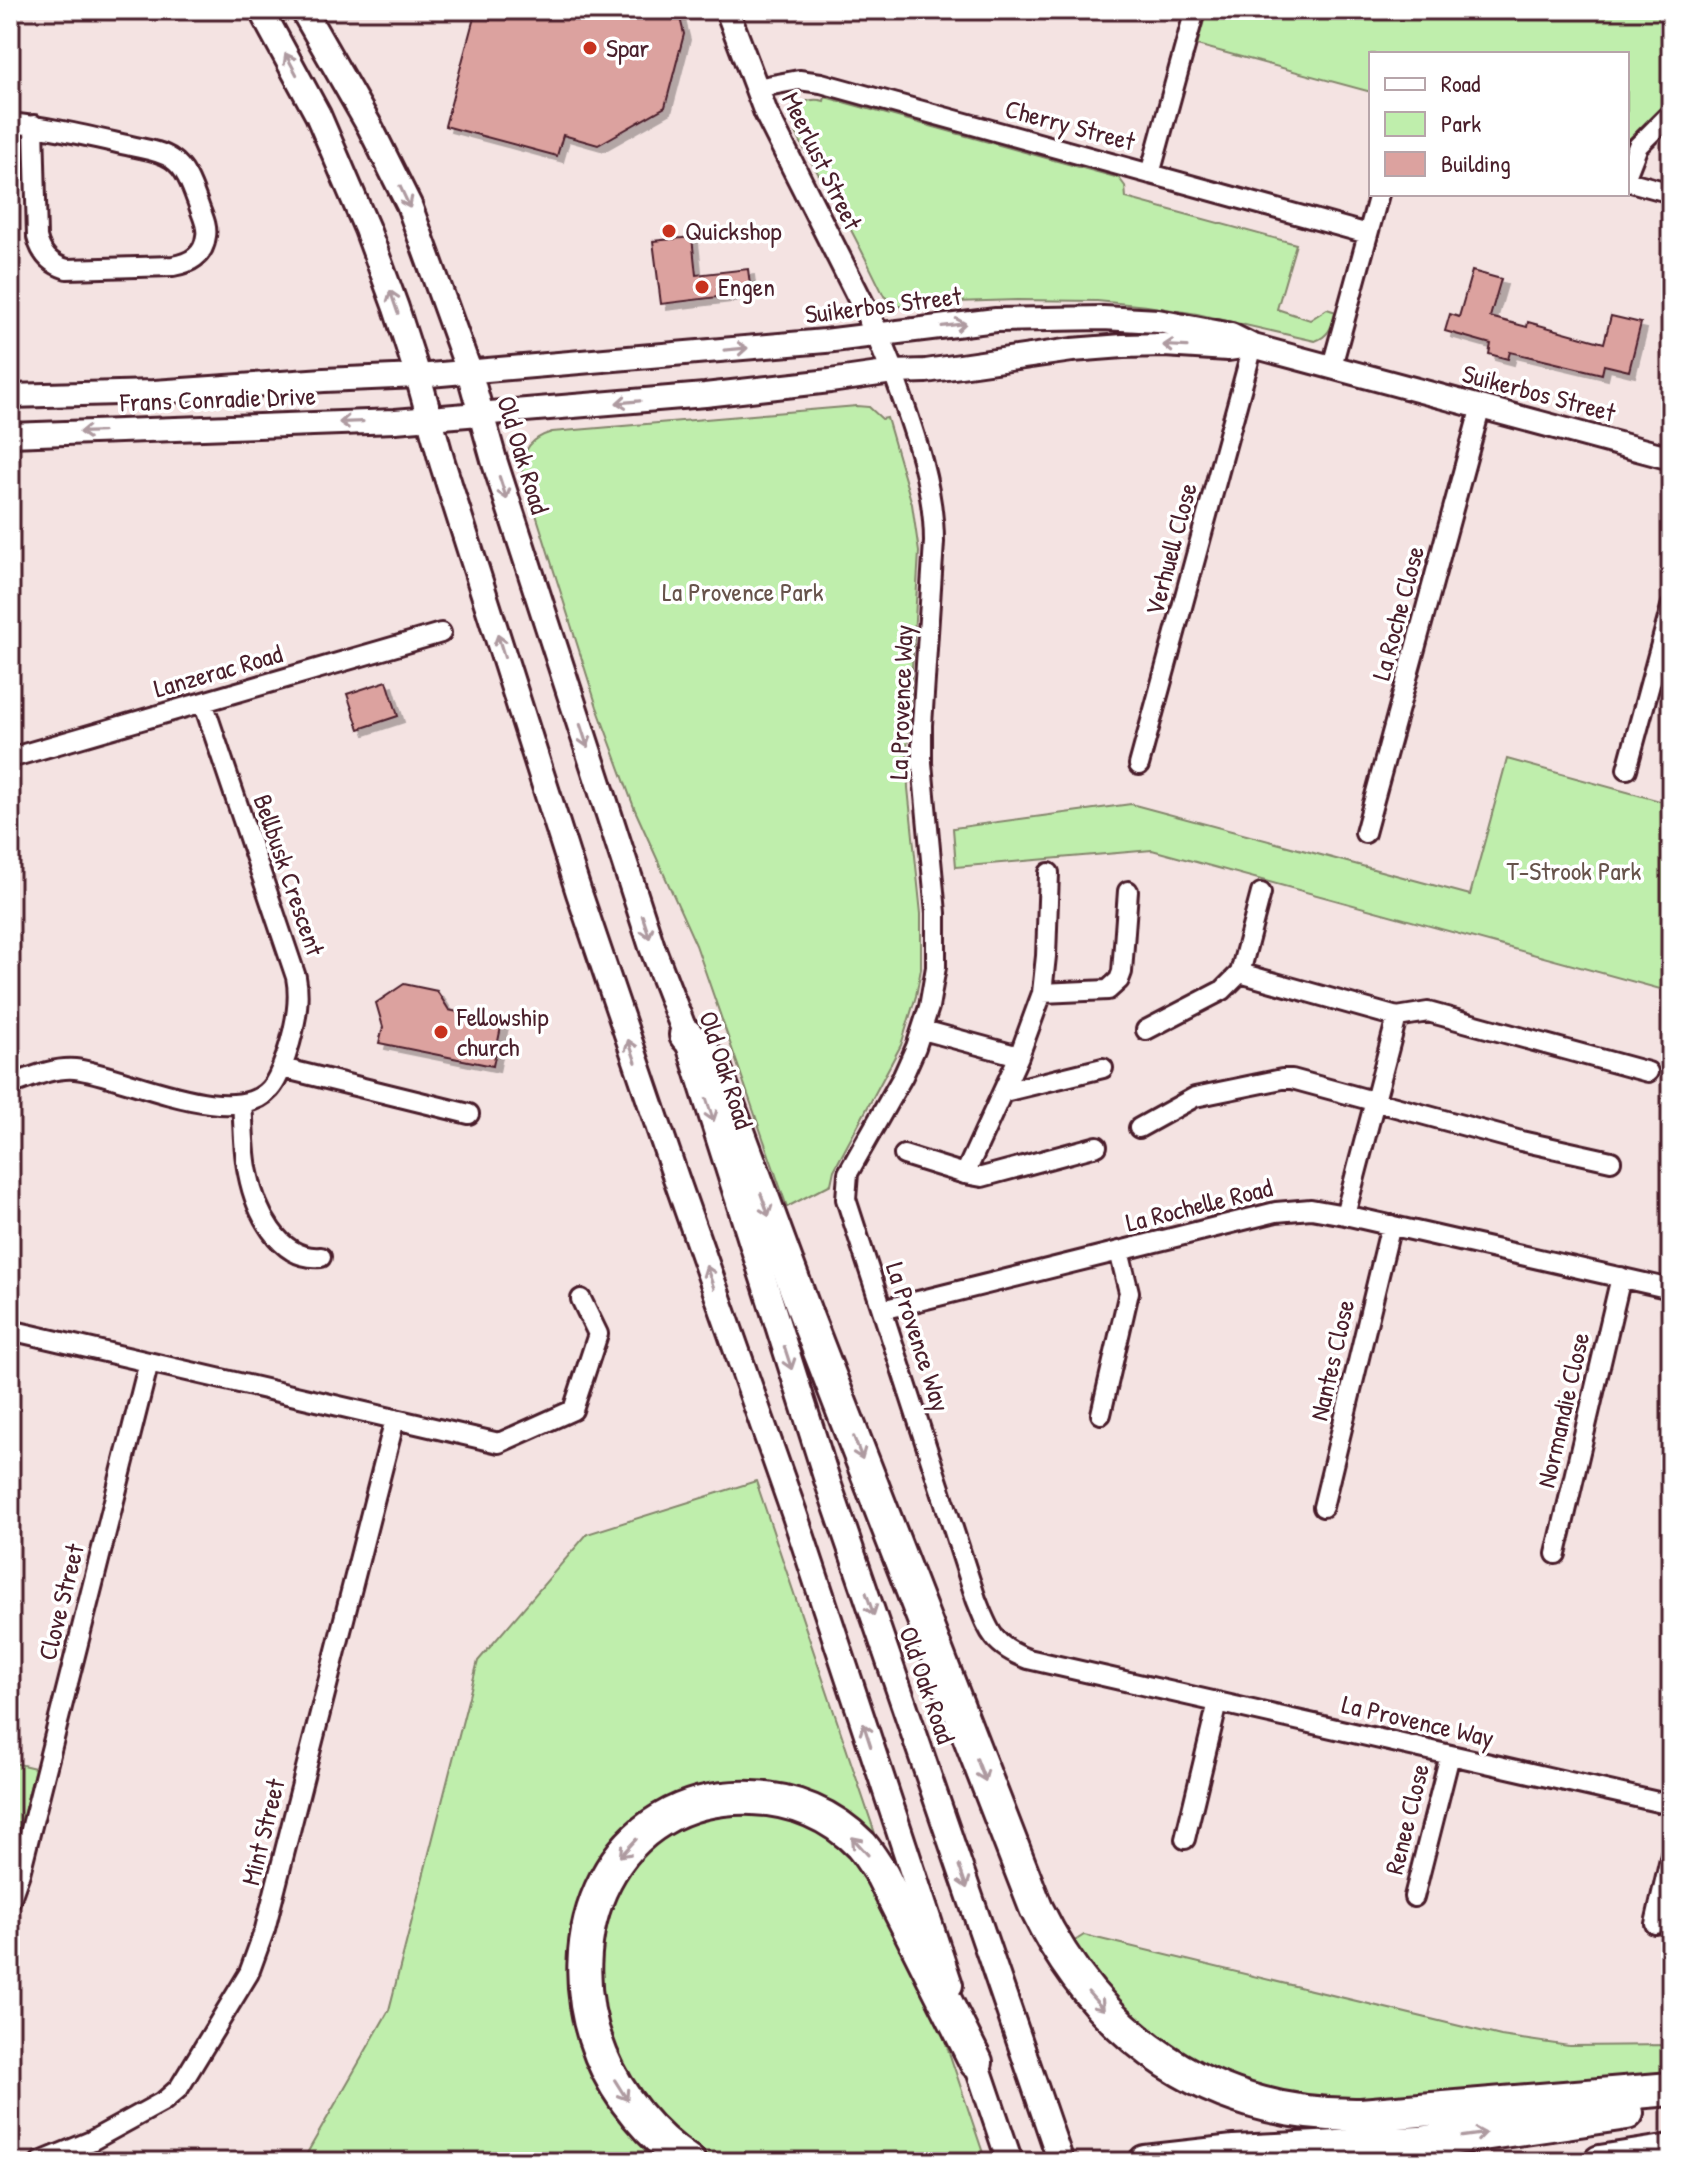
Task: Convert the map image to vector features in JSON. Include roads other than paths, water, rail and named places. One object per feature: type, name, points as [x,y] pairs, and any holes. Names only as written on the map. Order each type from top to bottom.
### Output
[{"type":"highway","points":[[686,1035],[713,1064],[807,1318],[1036,1908],[1067,1965],[1099,2005],[1130,2036],[1186,2073],[1259,2104],[1299,2112],[1327,2116],[1361,2115],[1671,2089]]},
{"type":"highway","points":[[689,2162],[639,2117],[610,2073],[591,2021],[585,1964],[591,1915],[608,1874],[622,1853],[660,1820],[699,1804],[740,1797],[780,1800],[800,1806],[840,1826],[862,1847],[882,1875],[976,2062]]},
{"type":"highway","points":[[1145,2162],[1234,2152],[1420,2143],[1671,2107]]},
{"type":"highway","points":[[1600,2162],[1671,2151]]},
{"type":"main road","points":[[261,10],[318,115],[367,229],[418,376],[598,949],[794,1513],[1010,2162]]},
{"type":"main road","name":"Old Oak Road","points":[[303,10],[370,127],[409,205],[469,371],[480,414],[652,947],[686,1035],[828,1483],[1059,2156]]},
{"type":"street","name":"Meerlust Street","points":[[727,10],[756,88],[877,333],[893,372]]},
{"type":"street","points":[[1150,174],[1195,10]]},
{"type":"street","name":"Cherry Street","points":[[756,88],[807,80],[1368,234]]},
{"type":"street","points":[[1629,169],[1638,146],[1671,113]]},
{"type":"street","points":[[10,123],[34,125],[102,139],[171,158],[185,173],[205,225],[206,238],[200,253],[190,262],[173,266],[67,269],[51,262],[42,253],[37,237],[34,125]]},
{"type":"street","points":[[1629,182],[1671,193]]},
{"type":"street","points":[[1332,366],[1378,196]]},
{"type":"street","name":"Suikerbos Street","points":[[418,376],[780,345],[996,320],[1103,318],[1158,321],[1231,335],[1253,346],[1671,458]]},
{"type":"street","name":"Suikerbos Street","points":[[480,414],[705,395],[893,372],[926,371],[1072,350],[1152,345],[1228,349],[1253,346]]},
{"type":"street","name":"Verhuell Close","points":[[1139,765],[1253,346]]},
{"type":"street","name":"La Provence Way","points":[[893,372],[931,497],[934,525],[922,763],[938,949],[932,998],[923,1030],[903,1076],[852,1164],[846,1180],[846,1199],[989,1632],[1006,1648],[1028,1659],[1671,1805]]},
{"type":"street","name":"Frans Conradie Drive","points":[[10,396],[154,392],[418,376]]},
{"type":"street","name":"La Roche Close","points":[[1365,833],[1481,406]]},
{"type":"street","name":"Frans Conradie Drive","points":[[10,435],[395,421],[480,414]]},
{"type":"street","points":[[1627,769],[1671,607]]},
{"type":"street","name":"Lanzerac Road","points":[[10,758],[441,633]]},
{"type":"street","name":"Bellbusk Crescent","points":[[203,702],[298,986],[296,1013],[282,1068],[269,1090],[254,1100],[242,1103]]},
{"type":"street","points":[[965,1174],[1004,1092],[1042,993],[1049,873]]},
{"type":"street","points":[[1042,993],[1108,990],[1119,980],[1128,891]]},
{"type":"street","points":[[1146,1030],[1223,990],[1240,973],[1261,893]]},
{"type":"street","points":[[1240,973],[1397,1017],[1428,1012],[1648,1072]]},
{"type":"street","points":[[1345,1215],[1397,1017]]},
{"type":"street","points":[[923,1030],[1019,1056]]},
{"type":"street","points":[[282,1068],[469,1114]]},
{"type":"street","points":[[1004,1092],[1103,1068]]},
{"type":"street","points":[[10,1085],[53,1071],[73,1069],[209,1103],[242,1103],[246,1165],[258,1205],[281,1242],[296,1253],[321,1257]]},
{"type":"street","points":[[1139,1128],[1195,1097],[1292,1079],[1521,1141],[1611,1161]]},
{"type":"street","points":[[904,1155],[965,1174],[989,1177],[1097,1146]]},
{"type":"street","name":"La Rochelle Road","points":[[882,1310],[1288,1210],[1311,1209],[1671,1289]]},
{"type":"street","name":"Nantes Close","points":[[1323,1507],[1391,1225]]},
{"type":"street","points":[[1101,1414],[1129,1292],[1119,1251]]},
{"type":"street","name":"Normandie Close","points":[[1556,1554],[1621,1277]]},
{"type":"street","points":[[10,1330],[499,1443],[573,1410],[598,1334],[581,1299]]},
{"type":"street","name":"Clove Street","points":[[10,1901],[20,1873],[149,1362]]},
{"type":"street","name":"Mint Street","points":[[40,2162],[91,2141],[164,2101],[179,2088],[249,1973],[265,1929],[395,1419]]},
{"type":"street","points":[[1185,1839],[1218,1702]]},
{"type":"street","name":"Renee Close","points":[[1414,1897],[1450,1755]]},
{"type":"street","points":[[1655,1924],[1671,1854]]},
{"type":"place","name":"Spar","points":[[590,48]]},
{"type":"place","name":"Quickshop","points":[[669,231]]},
{"type":"place","name":"Engen","points":[[702,287]]},
{"type":"place","name":"Fellowship church","points":[[441,1032]]},
{"type":"park label","name":"La Provence Park","points":[[743,592]]},
{"type":"park label","name":"T-Strook Park","points":[[1574,871]]}]
